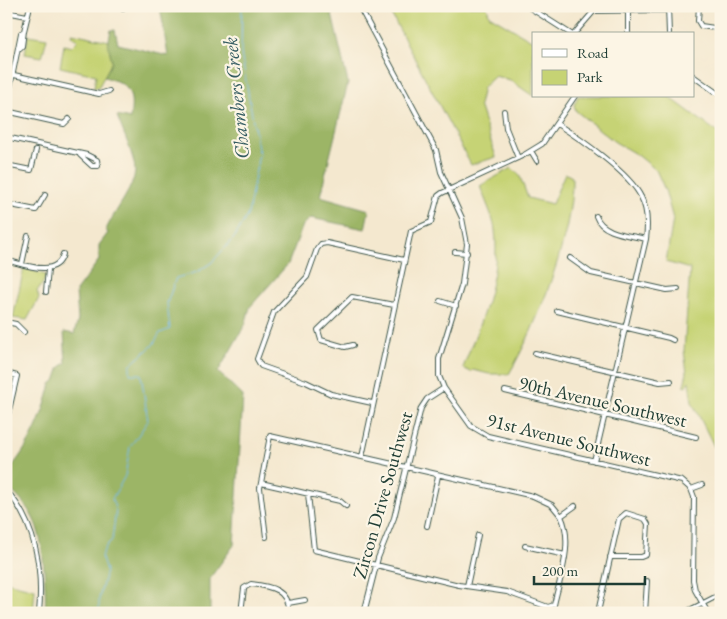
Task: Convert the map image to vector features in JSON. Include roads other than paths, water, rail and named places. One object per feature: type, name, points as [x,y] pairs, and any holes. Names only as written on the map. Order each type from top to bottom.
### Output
[{"type":"street","points":[[30,6],[24,31],[21,33],[20,48],[6,109],[64,124],[69,119]]},
{"type":"street","points":[[115,6],[123,8]]},
{"type":"street","points":[[359,6],[436,150],[441,172],[466,230],[467,253],[456,306],[439,359],[438,373],[444,388]]},
{"type":"street","points":[[527,6],[569,32]]},
{"type":"street","points":[[698,6],[698,20],[702,27],[721,30]]},
{"type":"street","points":[[574,32],[594,9],[668,8],[669,32]]},
{"type":"street","points":[[628,10],[628,32]]},
{"type":"street","points":[[6,12],[27,16]]},
{"type":"street","points":[[14,75],[99,94],[109,91]]},
{"type":"street","points":[[694,77],[721,96]]},
{"type":"street","points":[[362,457],[411,231],[431,222],[438,196],[518,158],[542,144],[574,98]]},
{"type":"street","points":[[504,111],[506,128],[518,158]]},
{"type":"street","points":[[557,124],[589,145],[636,189],[646,211],[646,239],[594,461]]},
{"type":"street","points":[[6,137],[80,154]]},
{"type":"street","points":[[6,165],[31,170],[36,150]]},
{"type":"street","points":[[531,151],[537,162]]},
{"type":"street","points":[[6,204],[36,210],[45,195]]},
{"type":"street","points":[[596,216],[599,223],[608,229],[646,239]]},
{"type":"street","points":[[22,264],[28,236]]},
{"type":"street","points":[[372,404],[331,394],[259,364],[257,359],[272,315],[307,278],[317,249],[321,244],[327,243],[404,260]]},
{"type":"street","points":[[455,252],[467,253]]},
{"type":"street","points":[[6,260],[48,269],[58,264],[63,254]]},
{"type":"street","points":[[570,258],[588,272],[667,290],[678,289]]},
{"type":"street","points":[[46,292],[48,269]]},
{"type":"street","points":[[353,346],[345,347],[321,340],[318,333],[319,328],[352,297],[394,305]]},
{"type":"street","points":[[440,301],[456,306]]},
{"type":"street","points":[[557,310],[673,340]]},
{"type":"street","points":[[6,322],[16,324],[24,332]]},
{"type":"street","points":[[536,353],[660,382],[671,381]]},
{"type":"street","points":[[6,373],[17,376],[6,423]]},
{"type":"street","name":"91st Avenue Southwest","points":[[444,388],[471,426],[484,434],[682,481],[691,489]]},
{"type":"street","name":"Zircon Drive Southwest","points":[[364,612],[376,566],[394,518],[421,408],[427,399],[444,388]]},
{"type":"street","name":"90th Avenue Southwest","points":[[505,391],[696,437]]},
{"type":"street","points":[[266,538],[261,483],[270,436],[540,498],[552,505],[562,516],[567,533],[565,555],[553,606],[536,604],[497,590],[467,586],[314,550],[308,494]]},
{"type":"street","points":[[427,526],[438,476]]},
{"type":"street","points":[[261,483],[340,501],[346,506]]},
{"type":"street","points":[[702,485],[691,489],[694,497],[693,580],[702,604],[708,613]]},
{"type":"street","points":[[6,490],[21,510],[33,541],[40,583],[38,613]]},
{"type":"street","points":[[562,516],[576,506]]},
{"type":"street","points":[[598,613],[610,557],[620,517],[626,513],[645,518],[648,524],[646,554],[642,558],[610,557]]},
{"type":"street","points":[[467,586],[478,535]]},
{"type":"street","points":[[525,546],[565,555]]},
{"type":"street","points":[[645,613],[647,581]]},
{"type":"street","points":[[241,613],[245,586],[254,584],[278,590],[286,597],[288,613]]},
{"type":"street","points":[[684,613],[721,594]]},
{"type":"street","points":[[288,603],[305,600]]},
{"type":"street","points":[[364,612],[373,613]]},
{"type":"waterway","name":"Chambers Creek","points":[[99,613],[99,599],[106,571],[101,556],[112,540],[116,510],[112,499],[125,476],[130,447],[148,421],[141,374],[130,374],[130,365],[153,345],[160,333],[170,329],[167,303],[176,278],[197,272],[211,263],[234,238],[248,214],[259,154],[241,53],[242,6]]}]
